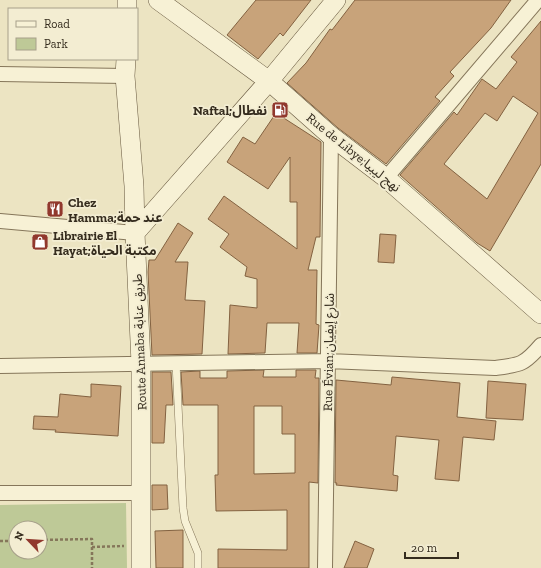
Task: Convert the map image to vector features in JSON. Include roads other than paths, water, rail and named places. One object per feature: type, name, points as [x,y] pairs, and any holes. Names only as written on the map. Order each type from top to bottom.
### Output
[{"type":"street","name":"Rue de Libye;نهج ليبيا","points":[[158,0],[269,81],[331,136],[386,178],[541,314]]},
{"type":"street","points":[[0,221],[135,232],[269,81],[336,0]]},
{"type":"street","points":[[386,178],[538,0]]},
{"type":"street","points":[[0,74],[126,67]]},
{"type":"street","name":"Route Annaba طريق عنابة","points":[[126,67],[134,186],[141,363],[141,568]]},
{"type":"street","name":"Rue Évian;شارع إيفيان","points":[[325,568],[331,136]]},
{"type":"street","points":[[0,366],[176,362],[328,361],[495,368],[516,366],[526,361],[541,345]]},
{"type":"street","points":[[0,493],[142,493]]},
{"type":"lane","points":[[176,362],[183,508],[185,521],[198,553],[198,568]]},
{"type":"place","name":"Naftal;نفطال","points":[[280,110]]},
{"type":"place","name":"Chez Hamma;عند حمة","points":[[55,209]]},
{"type":"place","name":"Librairie El Hayat;مكتبة الحياة","points":[[40,242]]}]
